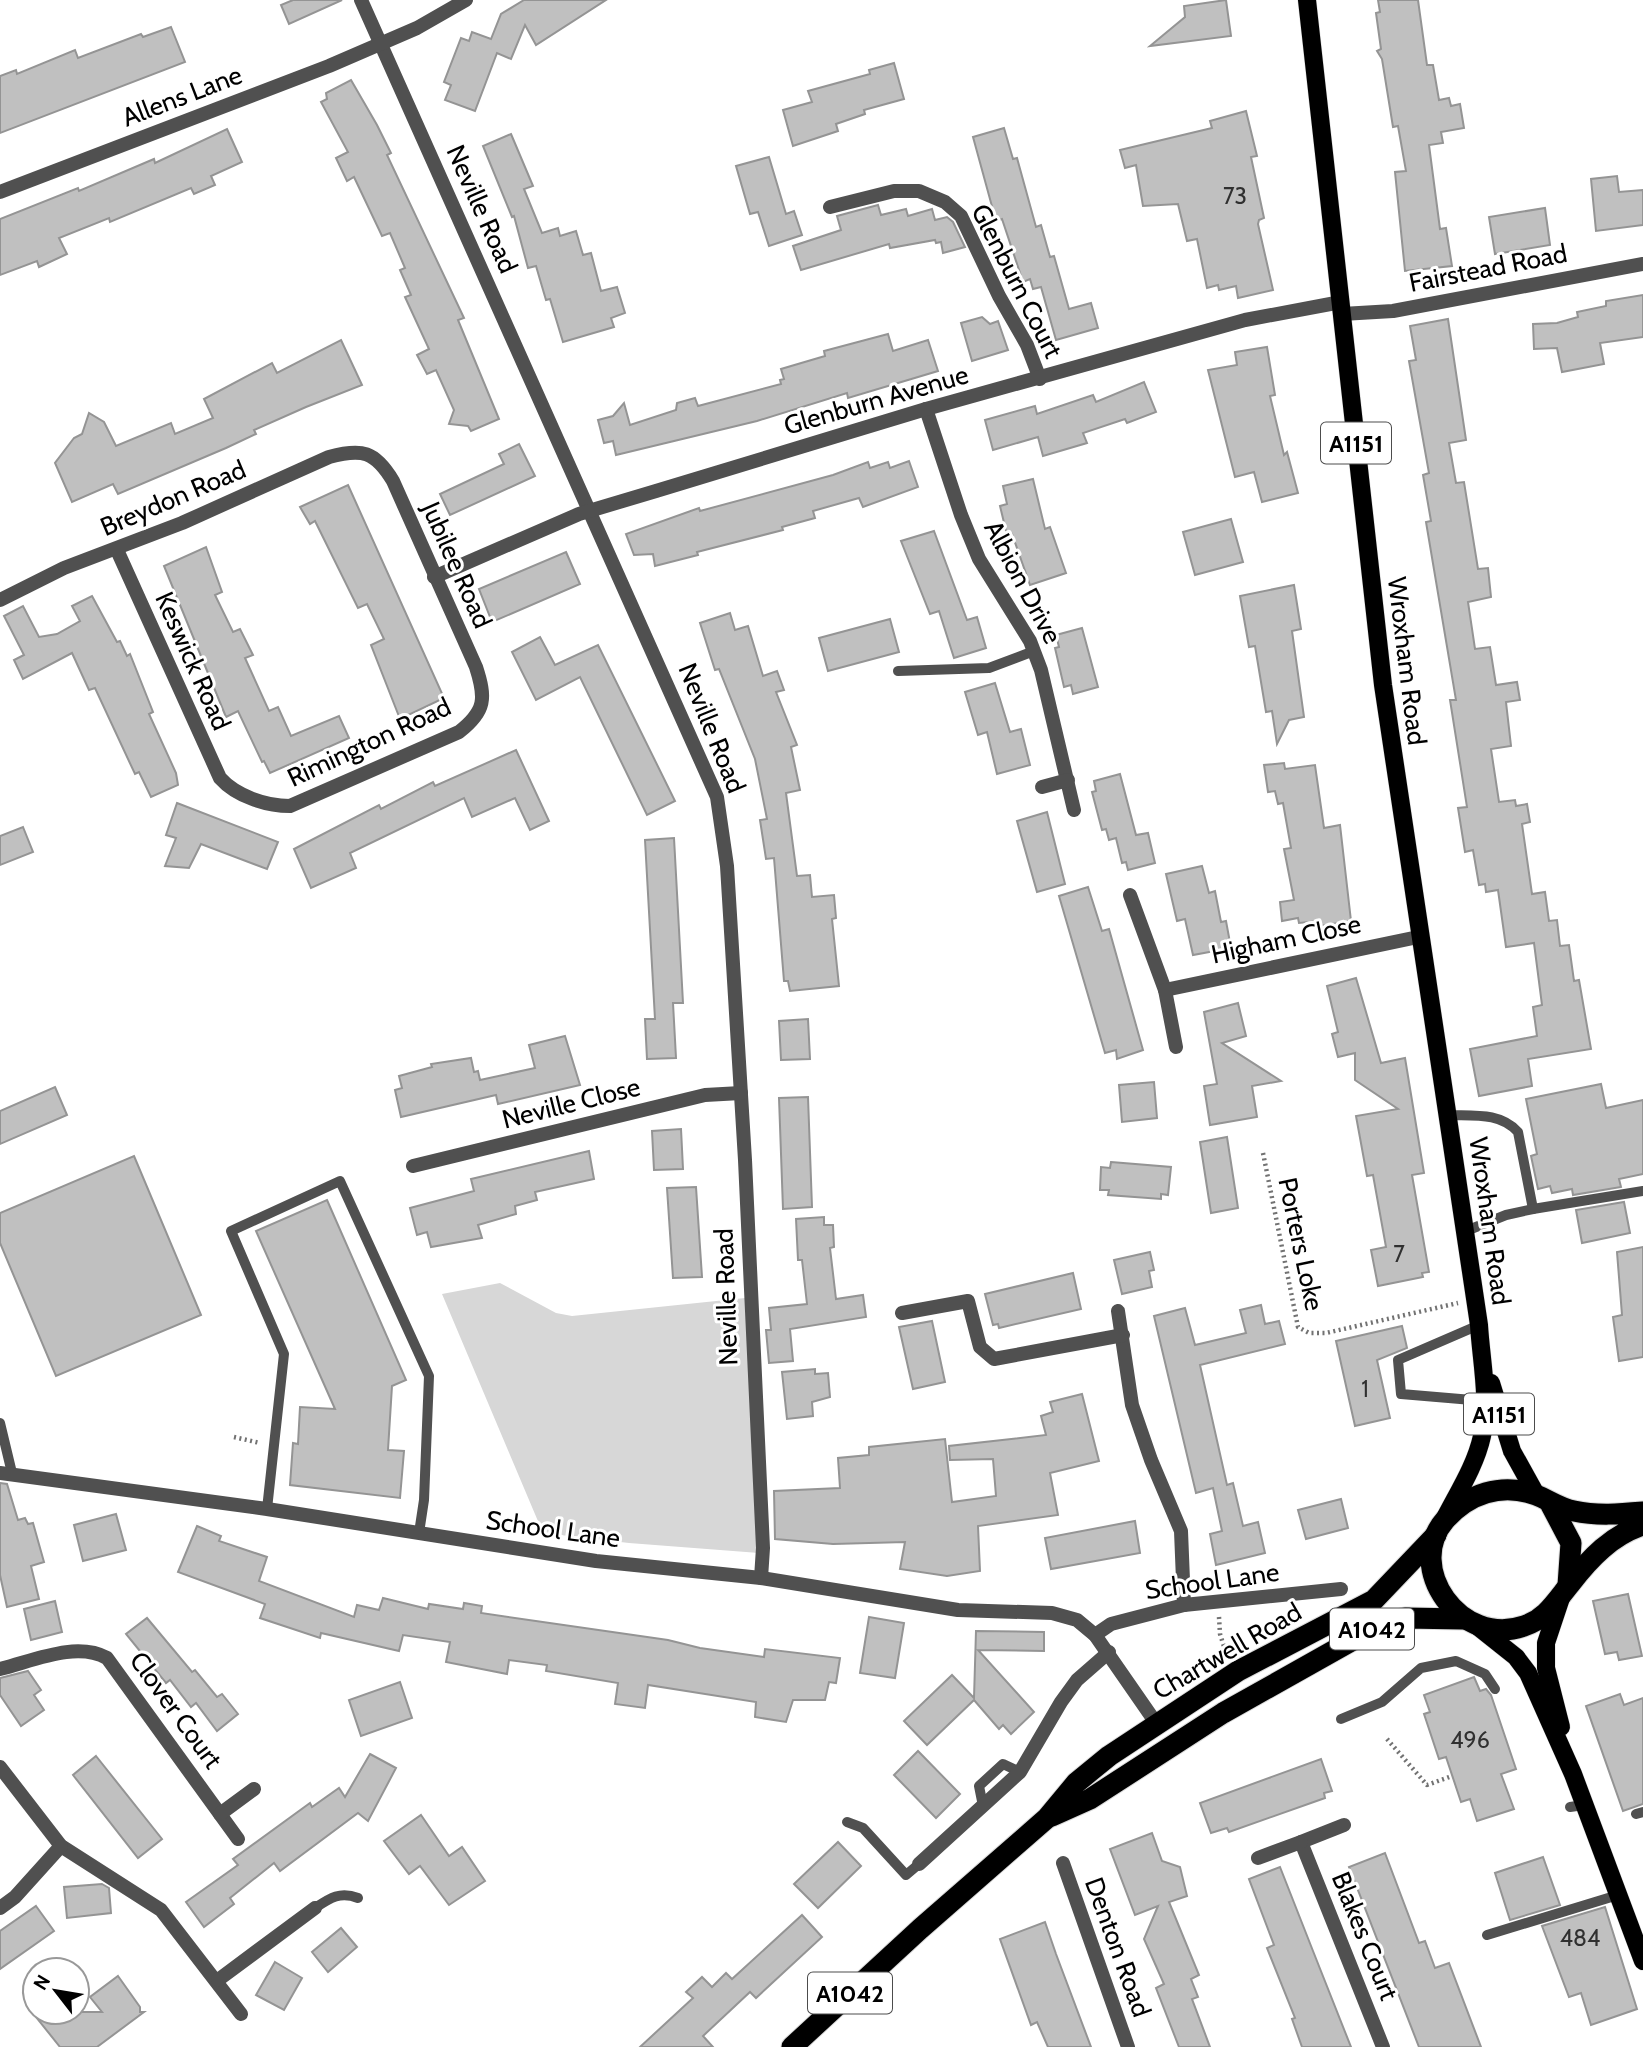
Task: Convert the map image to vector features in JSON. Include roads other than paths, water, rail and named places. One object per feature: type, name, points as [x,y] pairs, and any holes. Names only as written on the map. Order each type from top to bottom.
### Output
[{"type":"highway","points":[[1643,1512],[1576,1512],[1544,1500],[1491,1490],[1464,1500],[1439,1529],[1432,1554],[1436,1584],[1470,1622],[1499,1630],[1524,1627],[1544,1616],[1603,1546],[1643,1525]]},
{"type":"highway","points":[[1544,1500],[1570,1543],[1565,1590]]},
{"type":"highway","name":"Chartwell Road","points":[[792,2047],[1047,1818],[1076,1783],[1156,1723],[1238,1671],[1374,1600],[1439,1529]]},
{"type":"highway","name":"Chartwell Road","points":[[1047,1818],[1090,1799],[1223,1713],[1376,1626],[1405,1618],[1470,1622]]},
{"type":"main road","name":"Wroxham Road","points":[[1307,0],[1378,646],[1418,937],[1479,1325],[1484,1401],[1482,1435],[1471,1466],[1439,1529]]},
{"type":"main road","name":"Wroxham Road","points":[[1479,1325],[1494,1399],[1512,1451],[1544,1500]]},
{"type":"main road","points":[[1565,1590],[1546,1643],[1546,1668],[1573,1774],[1577,1806],[1618,1895],[1643,1961]]},
{"type":"main road","points":[[1470,1622],[1516,1657],[1528,1673],[1573,1774]]},
{"type":"street","name":"Neville Road","points":[[361,0],[718,797],[727,866],[741,1093],[762,1548],[761,1578]]},
{"type":"street","name":"Allens Lane","points":[[0,191],[417,28],[466,0]]},
{"type":"street","name":"Glenburn Court","points":[[830,207],[894,191],[919,191],[945,202],[961,216],[999,296],[1027,345],[1041,379]]},
{"type":"street","name":"Fairstead Road","points":[[1341,308],[1393,311],[1643,264]]},
{"type":"street","name":"Glenburn Avenue","points":[[434,578],[591,511],[926,409],[1245,320],[1341,308]]},
{"type":"street","name":"Albion Drive","points":[[926,409],[961,515],[979,559],[1034,652],[1074,810]]},
{"type":"street","name":"Breydon Road","points":[[0,600],[64,568],[117,550],[329,457],[349,451],[368,453]]},
{"type":"street","name":"Jubilee Road","points":[[368,453],[383,464],[393,481],[476,667],[483,690],[481,706]]},
{"type":"street","name":"Keswick Road","points":[[117,550],[220,778],[229,789]]},
{"type":"street","name":"Rimington Road","points":[[229,789],[274,806],[290,806],[458,732],[473,721],[481,706]]},
{"type":"street","points":[[1042,788],[1068,780]]},
{"type":"street","points":[[1130,895],[1165,990],[1176,1047]]},
{"type":"street","name":"Higham Close","points":[[1165,990],[1418,937]]},
{"type":"street","name":"Neville Close","points":[[413,1166],[705,1095],[741,1093]]},
{"type":"street","points":[[902,1313],[968,1301],[980,1346],[994,1359],[1123,1335]]},
{"type":"street","points":[[1118,1311],[1132,1405],[1151,1460],[1181,1531],[1184,1605]]},
{"type":"street","name":"School Lane","points":[[6,1473],[267,1509],[596,1561],[761,1578],[958,1610],[1052,1613],[1077,1620],[1095,1635],[1156,1723]]},
{"type":"street","name":"School Lane","points":[[1095,1635],[1111,1624],[1184,1605],[1341,1588]]},
{"type":"street","name":"Clover Court","points":[[0,1669],[79,1650],[95,1651],[107,1658],[238,1839]]},
{"type":"street","points":[[919,1864],[1020,1772],[1077,1680],[1109,1652]]},
{"type":"street","points":[[0,1766],[61,1846],[161,1910],[218,1980],[241,2014]]},
{"type":"street","points":[[220,1814],[254,1789]]},
{"type":"street","points":[[1258,1858],[1344,1825]]},
{"type":"street","name":"Blakes Court","points":[[1301,1843],[1383,2047]]},
{"type":"street","points":[[0,1908],[15,1897],[61,1846]]},
{"type":"street","name":"Denton Road","points":[[1063,1863],[1128,2047]]},
{"type":"street","points":[[218,1980],[315,1908]]},
{"type":"lane","points":[[898,671],[989,668],[1034,652]]},
{"type":"lane","points":[[1448,1115],[1492,1116],[1510,1123],[1518,1132],[1533,1209]]},
{"type":"lane","points":[[267,1509],[284,1354],[231,1231],[340,1181],[429,1376],[424,1500],[419,1533]]},
{"type":"lane","points":[[1466,1231],[1506,1215],[1643,1191]]},
{"type":"lane","points":[[1479,1325],[1398,1360],[1401,1394],[1484,1401]]},
{"type":"lane","points":[[0,1423],[6,1473]]},
{"type":"lane","points":[[1341,1719],[1381,1702],[1421,1668],[1444,1663],[1456,1661],[1485,1674],[1495,1689]]},
{"type":"lane","points":[[847,1822],[863,1828],[906,1875],[919,1864]]},
{"type":"lane","points":[[315,1908],[332,1896],[348,1894],[358,1898]]},
{"type":"lane","points":[[1487,1935],[1618,1895]]}]
